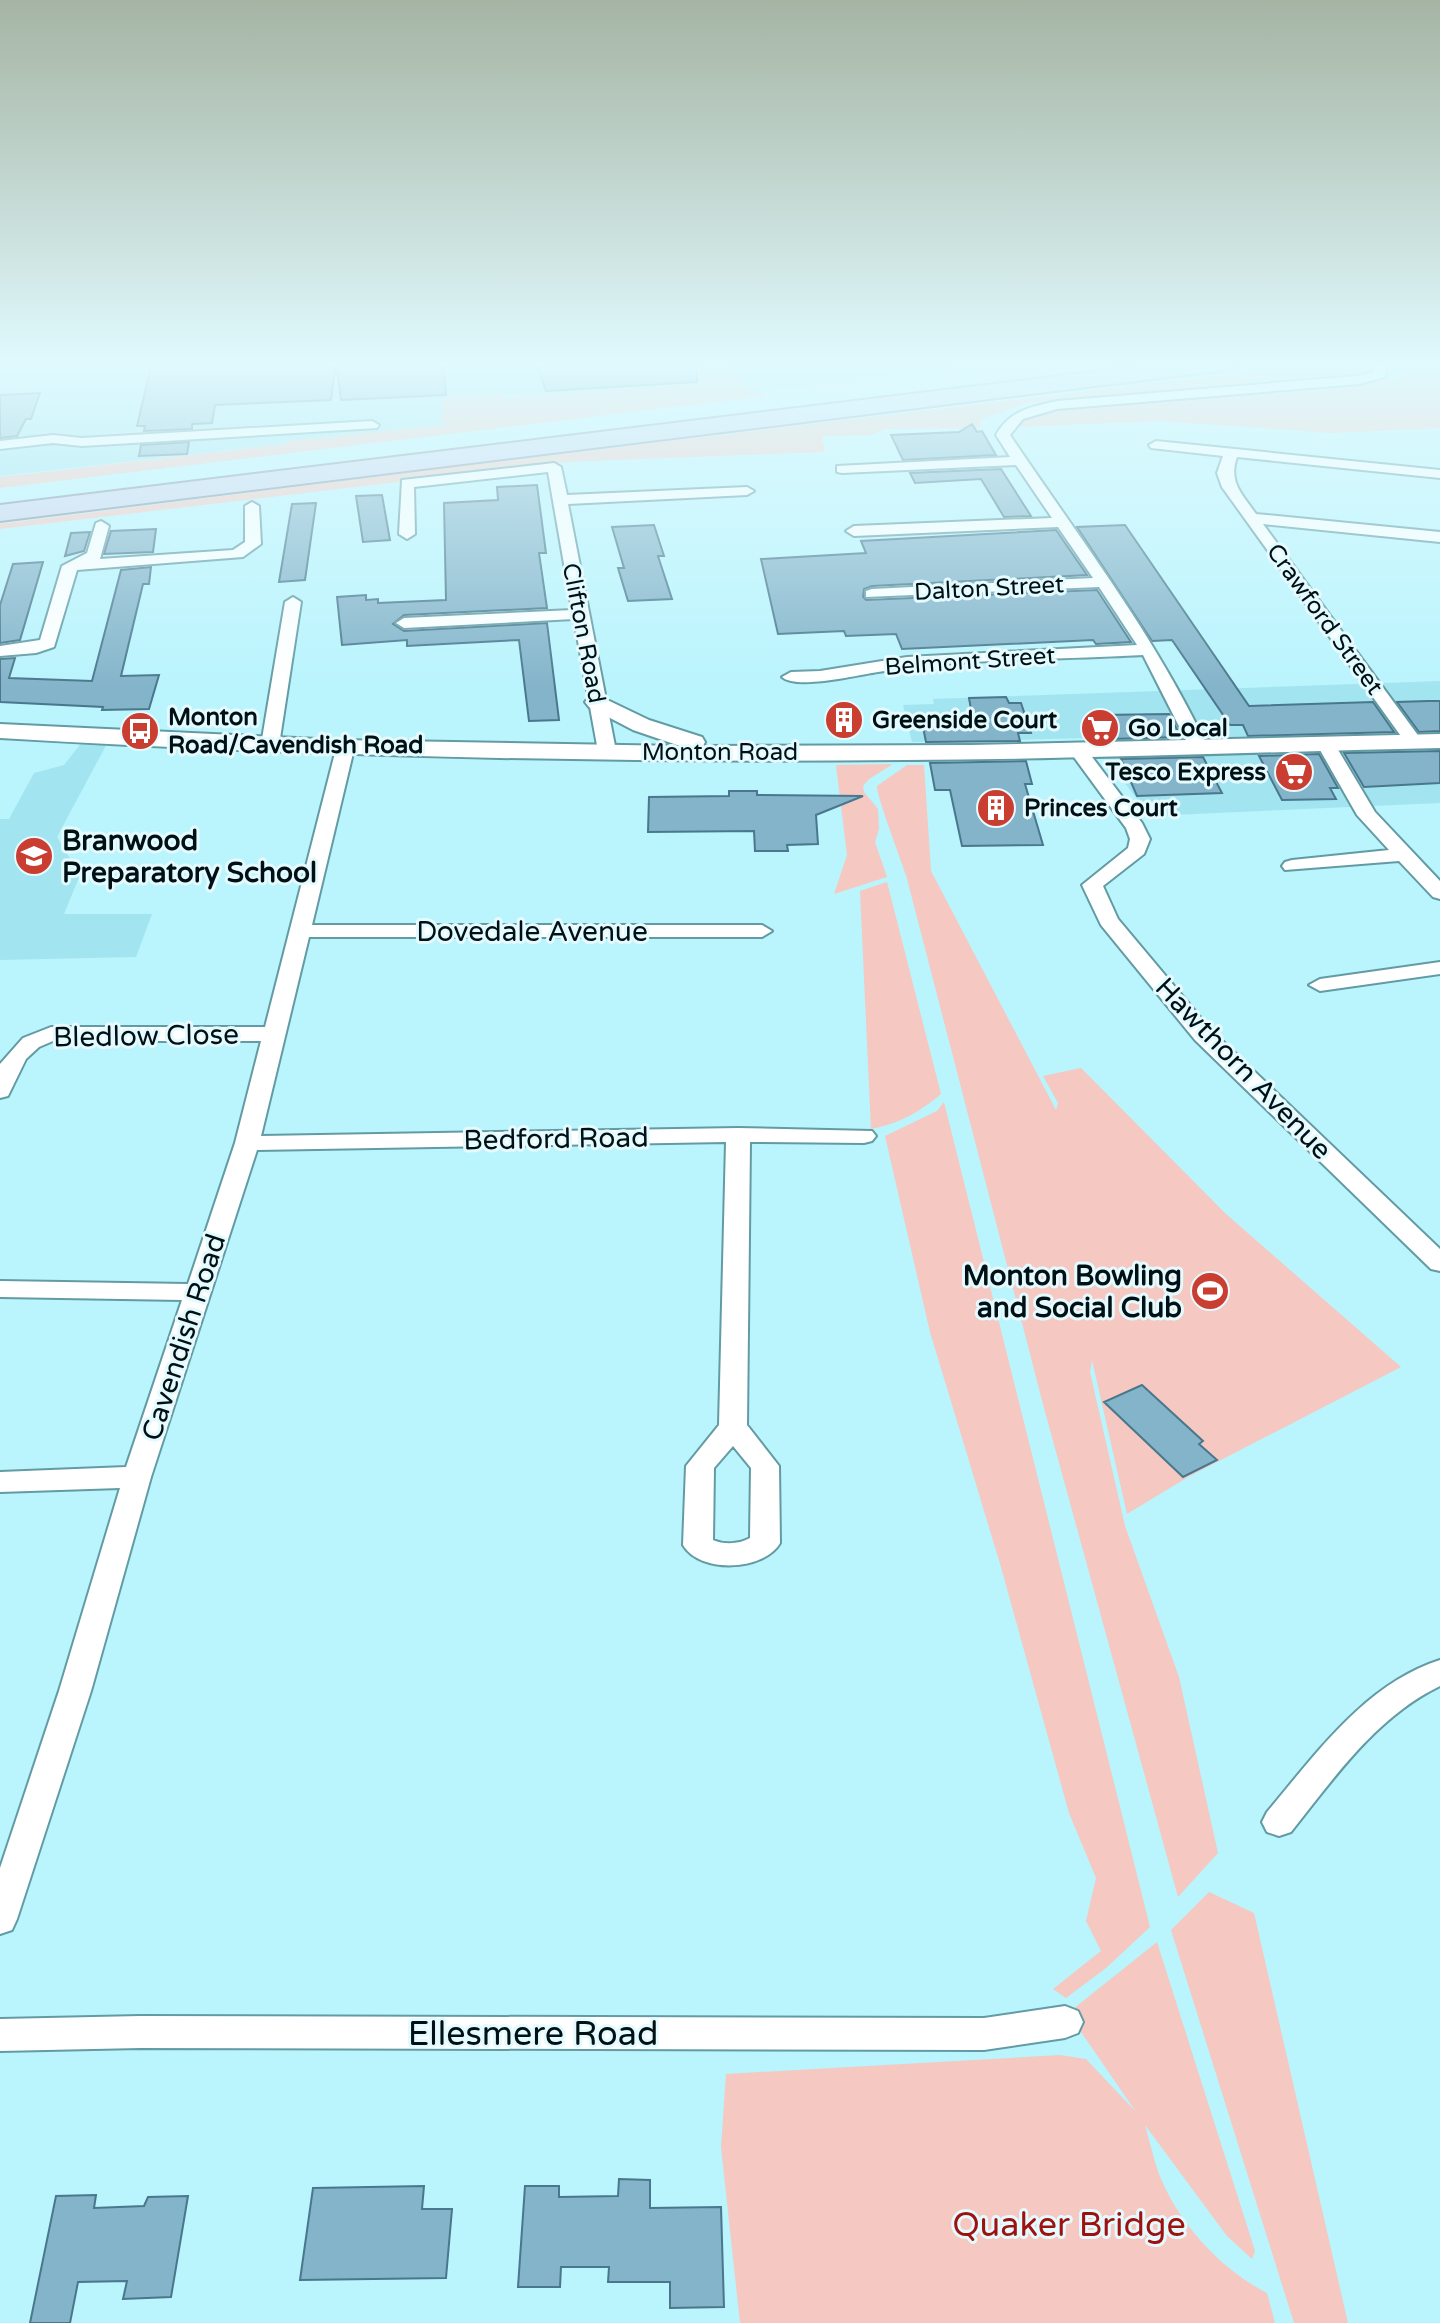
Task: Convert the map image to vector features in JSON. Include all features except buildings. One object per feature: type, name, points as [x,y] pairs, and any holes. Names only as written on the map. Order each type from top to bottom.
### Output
[{"type":"highway","points":[[0,497],[222,470]]},
{"type":"highway","points":[[0,513],[348,470]]},
{"type":"main road","points":[[597,702],[651,729],[700,744],[743,752]]},
{"type":"main road","name":"Monton Road","points":[[0,731],[345,749],[743,752],[1440,741]]},
{"type":"street","name":"Clifton Road","points":[[407,534],[407,483],[523,470]]},
{"type":"street","name":"Clifton Road","points":[[555,470],[607,751]]},
{"type":"street","points":[[1026,470],[1105,582],[1148,650],[1178,699],[1198,746]]},
{"type":"street","name":"Crawford Street","points":[[1226,470],[1224,478],[1414,742]]},
{"type":"street","points":[[1404,470],[1440,474]]},
{"type":"street","points":[[560,500],[747,491]]},
{"type":"street","points":[[70,566],[237,554],[253,544],[252,506]]},
{"type":"street","points":[[1252,518],[1440,537]]},
{"type":"street","points":[[854,531],[1064,522]]},
{"type":"street","points":[[70,566],[94,556],[101,526]]},
{"type":"street","points":[[0,651],[36,648],[48,643],[70,566]]},
{"type":"street","name":"Dalton Street","points":[[872,594],[1105,582]]},
{"type":"street","points":[[270,745],[293,602]]},
{"type":"street","points":[[404,623],[581,614]]},
{"type":"street","name":"Belmont Street","points":[[791,677],[820,676],[907,662],[1148,650]]},
{"type":"street","points":[[1325,743],[1367,815],[1440,893]]},
{"type":"street","name":"Cavendish Road","points":[[0,1919],[75,1691],[137,1477],[247,1143],[345,749]]},
{"type":"street","name":"Hawthorn Avenue","points":[[1077,749],[1135,827],[1140,839],[1137,850],[1092,885],[1108,921],[1203,1035],[1440,1263]]},
{"type":"street","points":[[1292,866],[1404,855]]},
{"type":"street","name":"Dovedale Avenue","points":[[302,931],[738,939],[762,931]]},
{"type":"street","points":[[1320,985],[1440,968]]},
{"type":"street","name":"Bledlow Close","points":[[0,1091],[13,1056],[23,1046],[51,1034],[276,1034]]},
{"type":"street","points":[[733,1427],[738,1135]]},
{"type":"street","name":"Bedford Road","points":[[247,1143],[738,1135],[864,1136]]},
{"type":"street","points":[[0,1289],[198,1292]]},
{"type":"street","points":[[0,1482],[137,1477]]},
{"type":"street","points":[[1279,1822],[1334,1756],[1391,1700],[1414,1683],[1440,1672]]},
{"type":"street","name":"Ellesmere Road","points":[[0,2035],[140,2032],[984,2034],[1065,2022]]},
{"type":"shaded area","points":[[0,470],[50,470],[0,476]]},
{"type":"shaded area","points":[[1440,681],[1440,803],[1150,816],[1090,738],[912,742],[903,705],[934,704],[933,699]]},
{"type":"shaded area","name":"Branwood Preparatory School","points":[[86,737],[110,738],[57,837],[80,875],[64,914],[152,914],[136,957],[0,960],[0,819],[9,819],[34,773],[64,765]]},
{"type":"green space","points":[[57,470],[146,470],[0,488],[0,477]]},
{"type":"green space","points":[[426,470],[496,470],[0,529],[0,524]]},
{"type":"green space","points":[[893,764],[863,786],[864,792],[878,809],[879,829],[875,842],[887,877],[834,894],[847,855],[836,765]]},
{"type":"green space","points":[[907,765],[924,765],[931,871],[1056,1110],[1058,1103],[1043,1076],[1081,1068],[1226,1214],[1401,1367],[1188,1477],[1127,1514],[1092,1360],[1090,1372],[1125,1526],[1179,1677],[1218,1853],[1178,1897],[1044,1408],[906,875],[878,792],[877,786]]},
{"type":"green space","points":[[887,882],[941,1094],[908,1116],[871,1129],[860,891]]},
{"type":"green space","points":[[944,1102],[1150,1927],[1106,1968],[1066,1998],[1053,1989],[1101,1951],[1086,1921],[1096,1878],[1069,1813],[1001,1567],[930,1332],[885,1136],[937,1111]]},
{"type":"green space","points":[[1209,1892],[1254,1913],[1348,2323],[1294,2323],[1171,1930]]},
{"type":"green space","name":"Quaker Bridge","points":[[1157,1942],[1255,2251],[1252,2259],[1227,2236],[1145,2125],[1156,2166],[1169,2196],[1191,2230],[1234,2272],[1267,2293],[1275,2323],[740,2323],[721,2147],[726,2074],[1060,2055],[1086,2059],[1136,2112],[1068,2013]]},
{"type":"place","name":"Greenside Court","points":[[844,720]]},
{"type":"place","name":"Go Local","points":[[1100,728]]},
{"type":"place","name":"Monton Road/Cavendish Road","points":[[140,731]]},
{"type":"place","name":"Tesco Express","points":[[1294,772]]},
{"type":"place","name":"Princes Court","points":[[996,808]]},
{"type":"place","name":"Branwood Preparatory School","points":[[34,856]]},
{"type":"place","name":"Monton Bowling and Social Club","points":[[1210,1291]]}]
